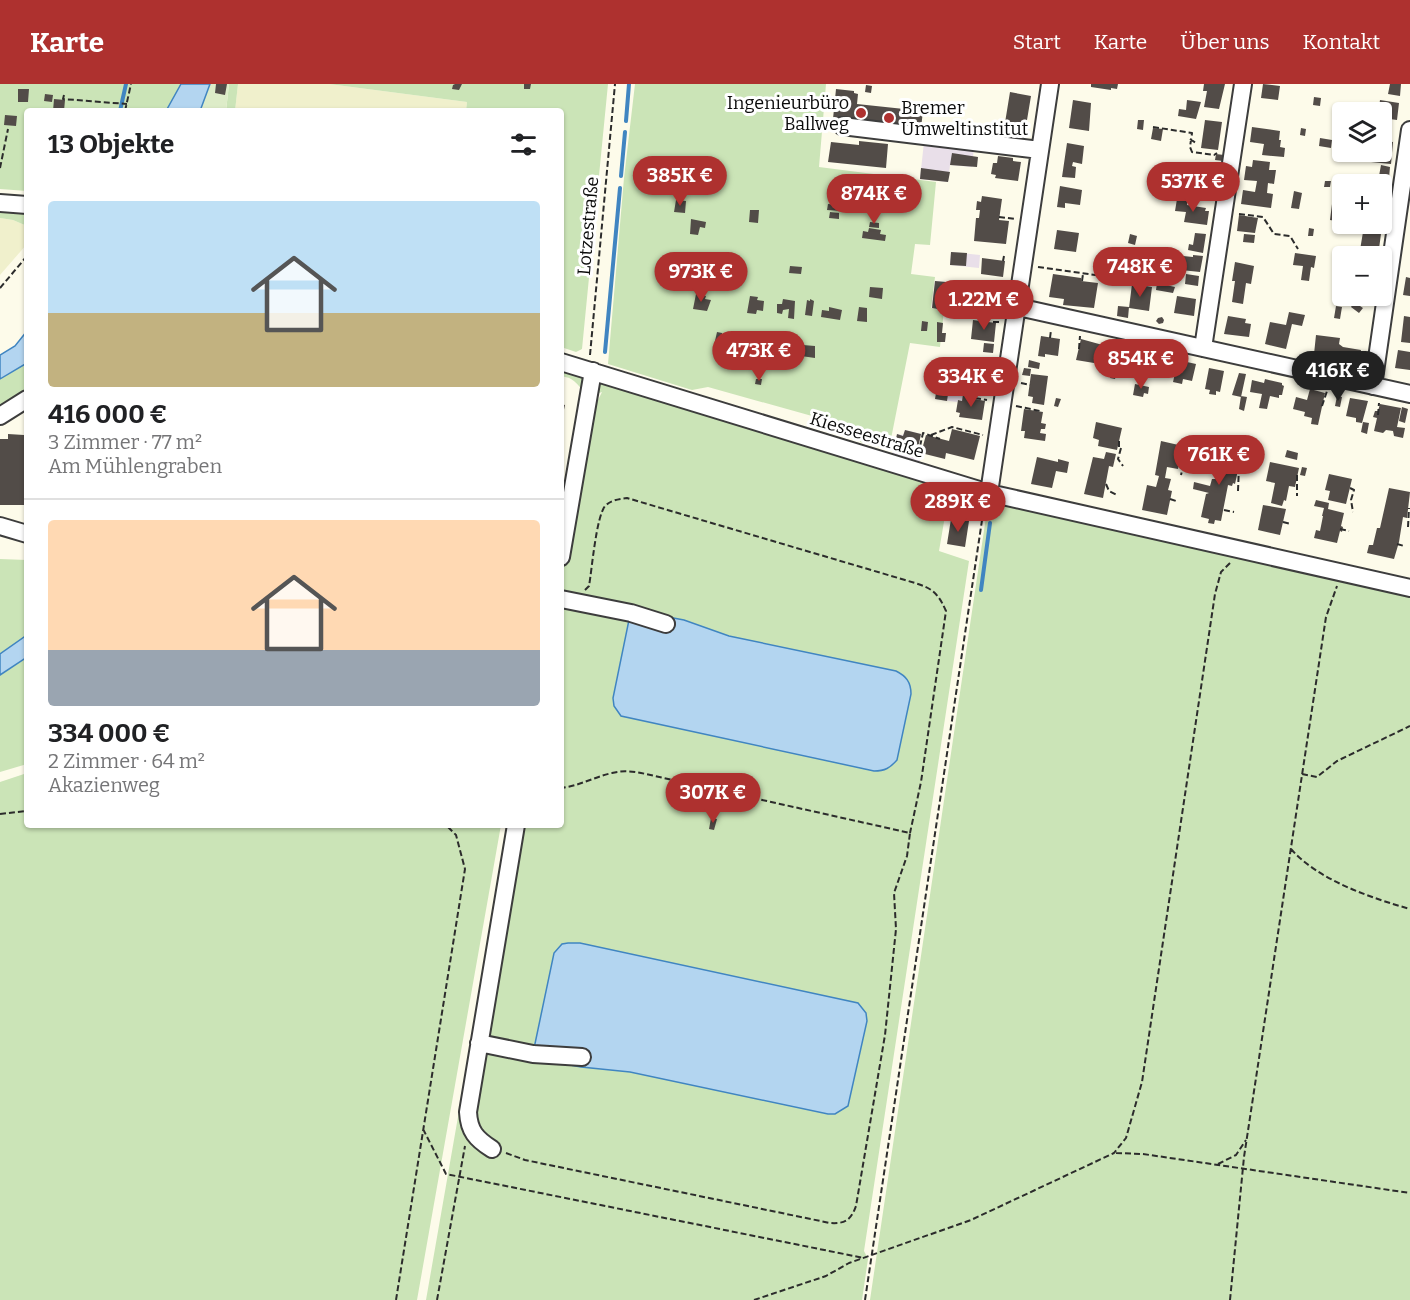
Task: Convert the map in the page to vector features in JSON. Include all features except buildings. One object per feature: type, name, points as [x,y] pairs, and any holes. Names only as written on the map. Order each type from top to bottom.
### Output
[{"type":"street","points":[[987,499],[1018,307],[1050,84]]},
{"type":"street","points":[[1203,348],[1243,84]]},
{"type":"street","points":[[842,126],[1040,150]]},
{"type":"street","points":[[1373,386],[1410,130]]},
{"type":"street","points":[[0,203],[24,205]]},
{"type":"street","points":[[1018,307],[1410,394]]},
{"type":"street","name":"Kiesseestraße","points":[[564,363],[914,470],[987,499],[1249,550],[1410,588]]},
{"type":"street","points":[[564,538],[590,370]]},
{"type":"street","points":[[0,416],[24,401]]},
{"type":"street","points":[[0,526],[24,533]]},
{"type":"street","points":[[566,600],[630,613],[666,624]]},
{"type":"street","points":[[492,1149],[476,1138],[468,1123],[468,1112],[515,828]]},
{"type":"street","points":[[479,1042],[533,1054],[582,1057]]},
{"type":"path","points":[[126,108],[131,84]]},
{"type":"path","name":"Lotzestraße","points":[[590,370],[615,84]]},
{"type":"path","points":[[64,95],[63,99],[127,104]]},
{"type":"path","points":[[1154,127],[1192,133],[1190,139],[1192,152],[1214,154],[1221,149]]},
{"type":"path","points":[[0,168],[8,129]]},
{"type":"path","points":[[1190,139],[1196,143]]},
{"type":"path","points":[[1224,211],[1263,217],[1274,234],[1288,235],[1298,249]]},
{"type":"path","points":[[1003,261],[1004,256]]},
{"type":"path","points":[[0,288],[24,260]]},
{"type":"path","points":[[1024,265],[1109,277]]},
{"type":"path","points":[[1082,281],[1083,274]]},
{"type":"path","points":[[1322,406],[1330,377]]},
{"type":"path","points":[[976,398],[977,390]]},
{"type":"path","points":[[931,435],[952,427],[998,438]]},
{"type":"path","points":[[914,470],[923,433],[941,437],[940,439]]},
{"type":"path","points":[[1119,441],[1119,448],[1121,448],[1118,459],[1123,466]]},
{"type":"path","points":[[1181,458],[1185,459],[1181,475]]},
{"type":"path","points":[[1238,491],[1239,466]]},
{"type":"path","points":[[1297,475],[1297,496]]},
{"type":"path","points":[[1106,484],[1109,491],[1117,495]]},
{"type":"path","points":[[1350,488],[1354,490],[1351,500],[1353,512]]},
{"type":"path","points":[[492,1149],[525,1160],[830,1224],[842,1224],[852,1218],[856,1206],[885,1035],[896,929],[894,893],[907,856],[921,782],[946,611],[939,595],[925,586],[627,498],[616,499],[606,505],[603,510],[600,516],[589,586],[582,594],[566,600]]},
{"type":"path","points":[[865,1300],[987,499]]},
{"type":"path","points":[[1170,499],[1176,501]]},
{"type":"path","points":[[1408,527],[1409,508]]},
{"type":"path","points":[[1224,510],[1233,512]]},
{"type":"path","points":[[1283,522],[1291,524]]},
{"type":"path","points":[[1340,529],[1349,531]]},
{"type":"path","points":[[1397,544],[1404,546]]},
{"type":"path","points":[[1114,1153],[1126,1138],[1142,1083],[1215,594],[1221,572],[1232,561]]},
{"type":"path","points":[[1230,1300],[1243,1169],[1302,774],[1326,617],[1337,586]]},
{"type":"path","points":[[1302,774],[1317,777],[1336,761],[1410,726]]},
{"type":"path","points":[[564,788],[582,785],[611,773],[627,771],[910,833]]},
{"type":"path","points":[[0,814],[24,811]]},
{"type":"path","points":[[396,1300],[465,869],[456,835],[449,828]]},
{"type":"path","points":[[1291,849],[1301,860],[1358,893],[1410,909]]},
{"type":"path","points":[[423,1129],[446,1174],[865,1258]]},
{"type":"path","points":[[1215,1165],[1236,1155],[1248,1137]]},
{"type":"path","points":[[754,1300],[826,1276],[849,1263],[970,1220],[1114,1153],[1125,1152],[1410,1193]]},
{"type":"path","points":[[436,1300],[461,1170]]},
{"type":"shaded area","points":[[924,142],[974,147],[972,167],[950,165],[948,182],[920,179]]},
{"type":"shaded area","points":[[951,252],[980,255],[979,268],[950,265]]},
{"type":"shaded area","points":[[935,281],[957,283],[955,304],[965,306],[965,312],[932,308]]},
{"type":"shaded area","points":[[941,366],[966,371],[962,401],[935,399]]},
{"type":"shaded area","points":[[905,430],[921,434],[918,448],[922,449],[919,464],[892,454],[897,434],[903,435]]},
{"type":"green space","points":[[0,84],[181,84],[168,108],[24,108],[24,191],[0,189]]},
{"type":"green space","points":[[210,84],[229,84],[226,108],[201,108]]},
{"type":"green space","points":[[229,84],[238,84],[235,108],[226,108]]},
{"type":"green space","points":[[238,84],[329,84],[467,102],[466,108],[235,108]]},
{"type":"green space","points":[[329,84],[608,84],[582,349],[576,352],[564,348],[564,108],[466,108],[467,102]]},
{"type":"green space","points":[[635,84],[826,84],[819,167],[936,182],[930,245],[915,244],[911,274],[935,277],[931,308],[944,310],[940,347],[910,343],[889,449],[860,442],[862,430],[708,387],[692,390],[608,364],[624,178]]},
{"type":"green space","points":[[0,207],[24,208],[24,225],[0,218]]},
{"type":"green space","points":[[0,218],[24,225],[24,247],[0,275]]},
{"type":"green space","points":[[24,365],[24,394],[0,408],[0,379]]},
{"type":"green space","points":[[564,366],[977,495],[1410,594],[1410,1300],[870,1300],[986,517],[992,510],[978,504],[975,520],[945,516],[939,551],[969,561],[864,1251],[868,1259],[862,1300],[426,1300],[508,828],[471,1123],[483,1036],[519,828],[564,828],[564,601],[569,595],[564,590],[564,553],[592,401],[597,402],[602,392],[587,393],[571,379],[564,377]]},
{"type":"green space","points":[[0,559],[24,560],[24,637],[0,654]]},
{"type":"green space","points":[[24,659],[24,765],[0,772],[0,675]]},
{"type":"green space","points":[[24,774],[24,828],[500,828],[417,1300],[0,1300],[0,782]]},
{"type":"water","points":[[181,84],[210,84],[201,108],[168,108]]},
{"type":"water","points":[[24,335],[24,365],[0,379],[0,355],[15,346]]},
{"type":"water","points":[[631,610],[684,620],[729,636],[900,673],[909,683],[911,694],[897,760],[887,768],[874,771],[621,716],[614,706],[613,698]]},
{"type":"water","points":[[24,637],[24,659],[0,675],[0,654]]},
{"type":"water","points":[[580,943],[858,1003],[866,1013],[867,1021],[848,1106],[835,1114],[828,1114],[630,1072],[581,1067],[532,1058],[554,953],[562,944]]},
{"type":"waterway","points":[[121,108],[126,84]]},
{"type":"waterway","points":[[626,121],[629,84]]},
{"type":"waterway","points":[[621,176],[625,132]]},
{"type":"waterway","points":[[605,352],[620,188]]},
{"type":"waterway","points":[[981,590],[990,523]]},
{"type":"place","name":"Ingenieurbüro Ballweg","points":[[861,113]]},
{"type":"place","name":"Bremer Umweltinstitut","points":[[889,118]]}]
